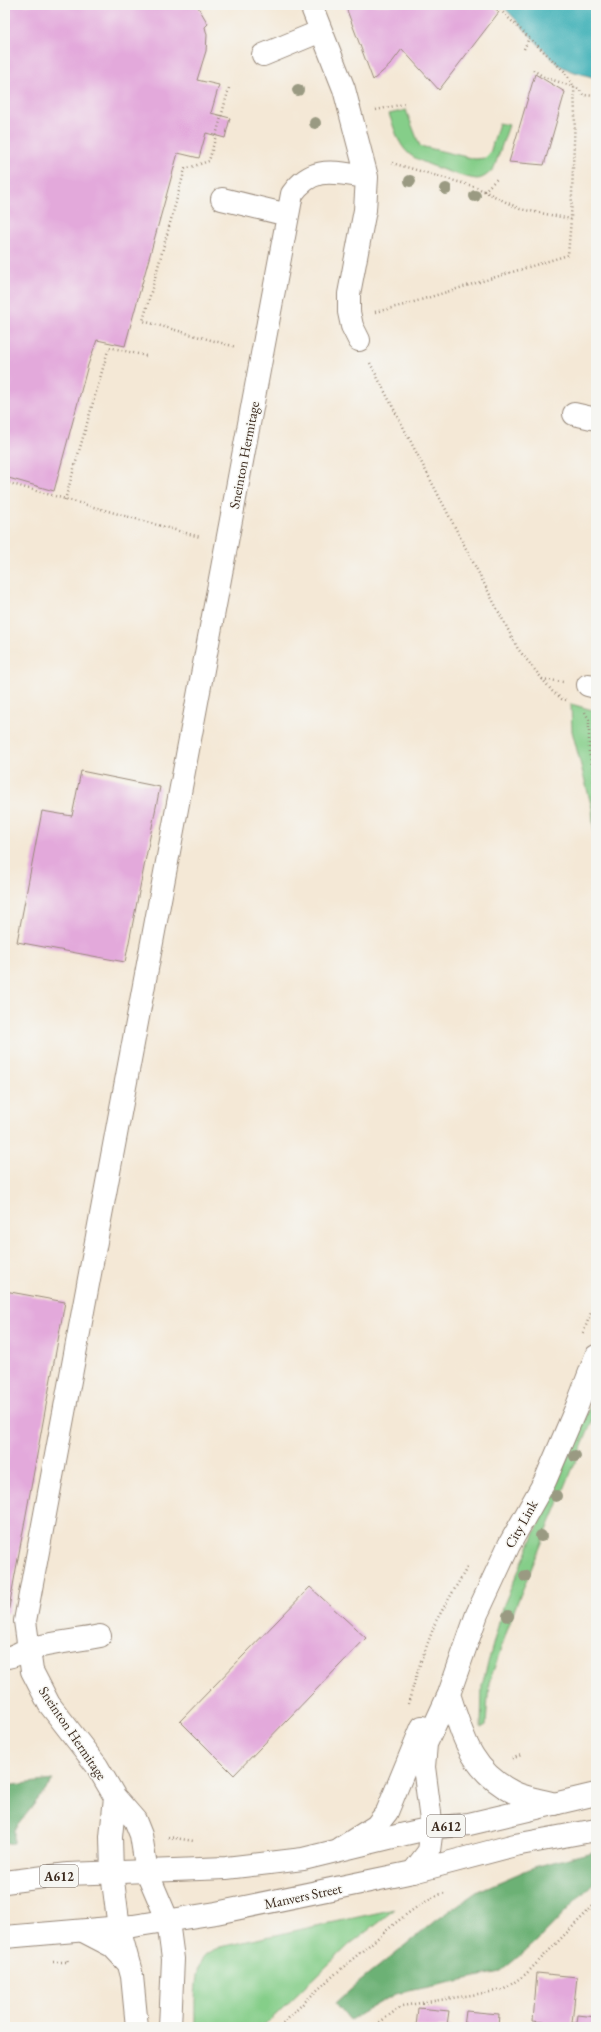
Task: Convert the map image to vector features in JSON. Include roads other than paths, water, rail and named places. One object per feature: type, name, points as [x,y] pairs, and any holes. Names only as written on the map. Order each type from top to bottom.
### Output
[{"type":"street","points":[[311,5],[344,90],[367,177],[365,210],[349,303],[352,326],[359,340]]},
{"type":"street","points":[[263,55],[321,30]]},
{"type":"street","name":"Sneinton Hermitage","points":[[170,2027],[173,1959],[168,1921],[147,1872],[141,1835],[135,1820],[115,1797],[97,1766],[49,1704],[32,1671],[25,1622],[292,194],[300,183],[309,176],[326,171],[367,177]]},
{"type":"street","points":[[222,199],[288,215]]},
{"type":"street","points":[[574,414],[596,418]]},
{"type":"street","name":"City Link","points":[[413,1872],[429,1851],[432,1828],[424,1767],[426,1744],[449,1694],[477,1614],[510,1545],[545,1481],[577,1406],[596,1356]]},
{"type":"street","points":[[5,1657],[28,1649],[100,1636]]},
{"type":"street","points":[[449,1694],[467,1748],[482,1770],[514,1793],[555,1804]]},
{"type":"street","name":"City Link","points":[[337,1850],[376,1826],[387,1812],[398,1789],[412,1747],[427,1716],[449,1694]]},
{"type":"street","name":"A612","points":[[5,1882],[68,1874],[226,1868],[303,1859],[432,1828],[469,1824],[596,1794]]},
{"type":"street","points":[[115,1797],[112,1837],[112,1873],[119,1928],[132,1976],[137,2027]]},
{"type":"street","name":"Manvers Street","points":[[5,1937],[85,1932],[168,1921],[300,1897],[413,1872],[516,1845],[596,1830]]},
{"type":"street","points":[[85,1932],[112,1946],[127,1962]]},
{"type":"water","points":[[502,5],[596,5],[596,78],[571,71],[557,64]]}]
